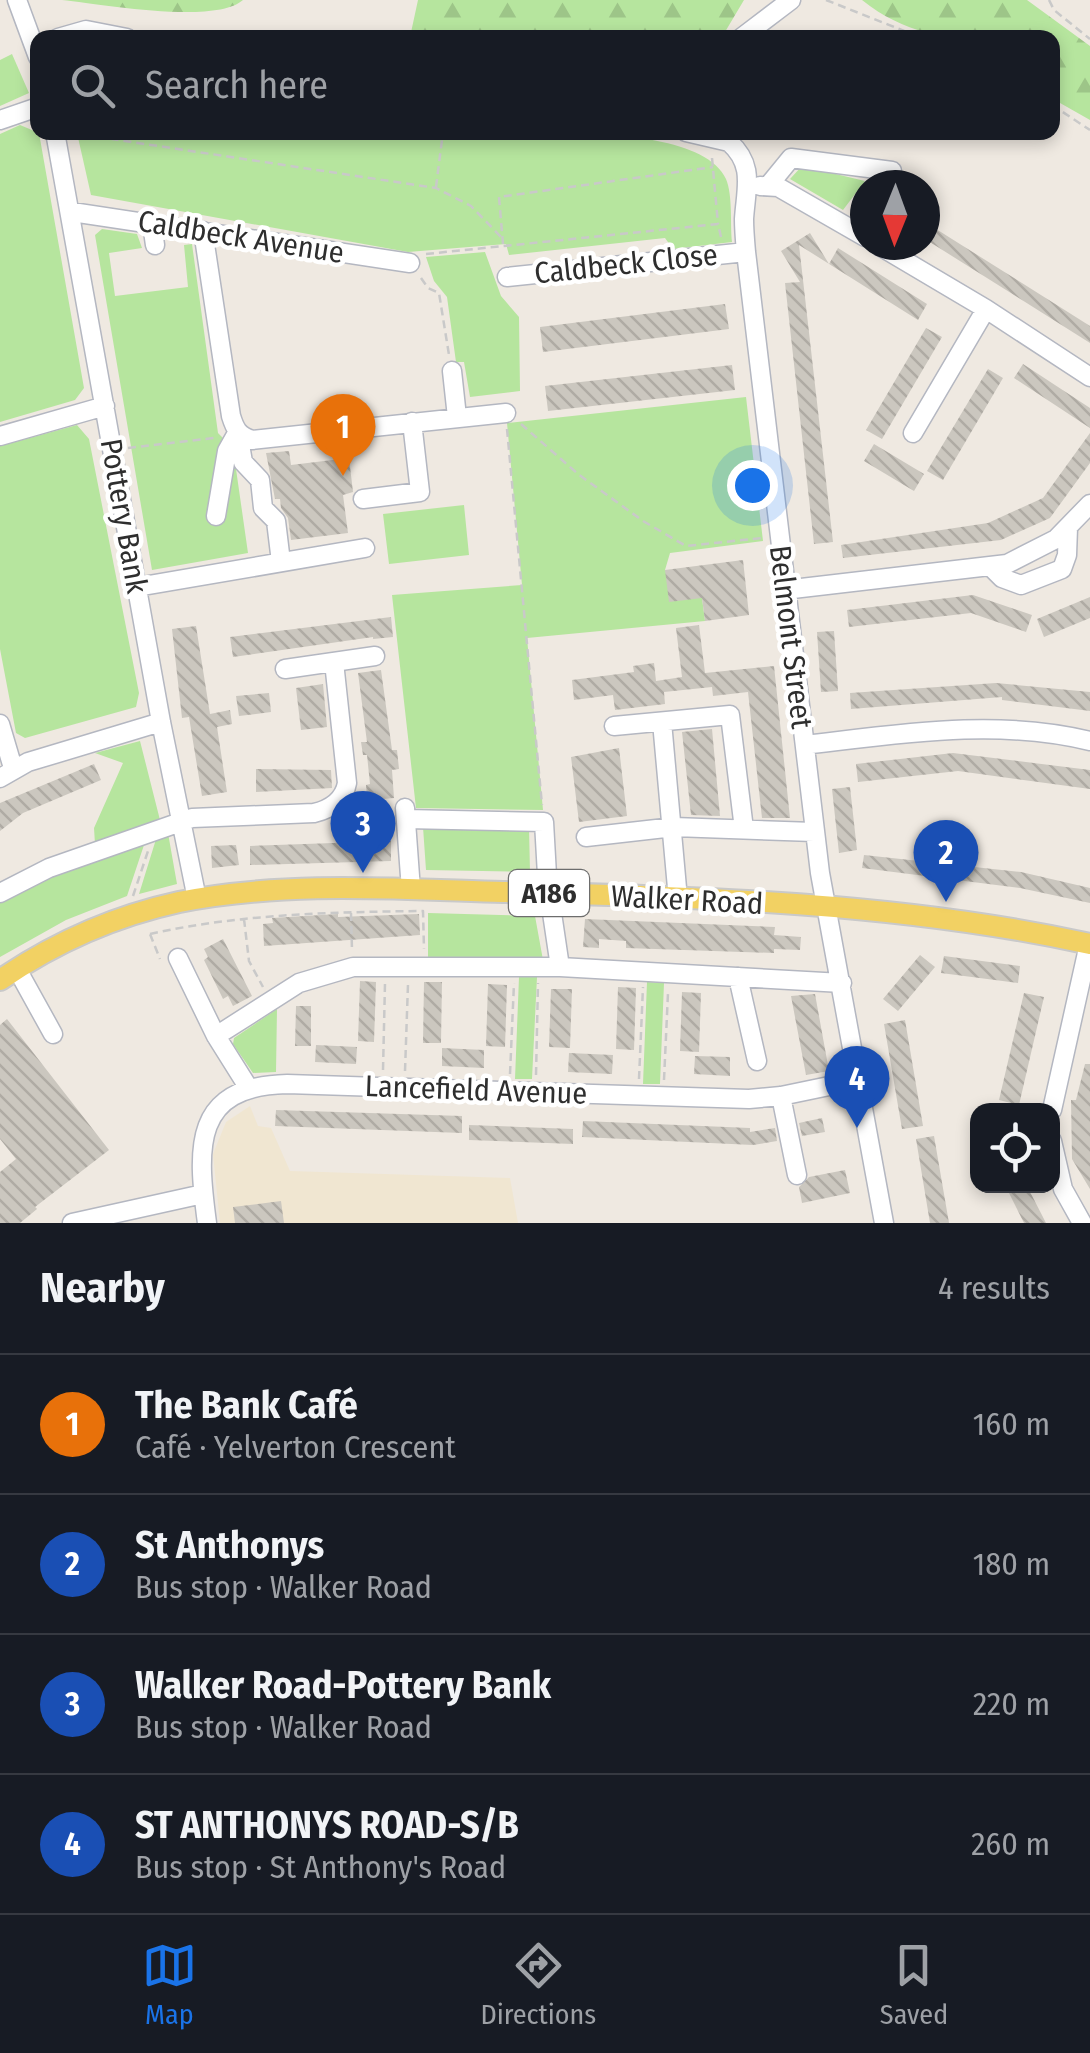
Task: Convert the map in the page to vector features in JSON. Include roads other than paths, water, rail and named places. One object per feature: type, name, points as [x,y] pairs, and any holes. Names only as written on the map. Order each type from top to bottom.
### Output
[{"type":"main road","name":"Walker Road","points":[[8,975],[72,939],[138,912],[197,899],[271,891],[411,890],[550,903],[678,899],[827,908],[960,921],[1089,944]]},
{"type":"street","points":[[17,0],[30,33]]},
{"type":"street","points":[[751,30],[790,0]]},
{"type":"street","points":[[0,120],[30,110]]},
{"type":"street","name":"Pottery Bank","points":[[57,140],[136,587],[197,899]]},
{"type":"street","points":[[725,140],[759,186]]},
{"type":"street","points":[[759,186],[790,158],[884,170]]},
{"type":"street","points":[[759,186],[778,187],[850,228]]},
{"type":"street","name":"Belmont Street","points":[[759,186],[744,223],[784,590],[814,832],[884,1223]]},
{"type":"street","name":"Caldbeck Avenue","points":[[72,212],[410,263]]},
{"type":"street","points":[[152,224],[155,245]]},
{"type":"street","points":[[203,231],[231,416],[243,462],[260,480],[263,508],[276,521],[281,562]]},
{"type":"street","name":"Caldbeck Close","points":[[507,277],[746,252]]},
{"type":"street","points":[[903,260],[1090,377]]},
{"type":"street","points":[[912,433],[986,309]]},
{"type":"street","points":[[452,371],[456,417]]},
{"type":"street","points":[[0,436],[105,406]]},
{"type":"street","points":[[237,434],[252,440],[506,413]]},
{"type":"street","points":[[363,499],[420,492],[412,422]]},
{"type":"street","points":[[216,516],[227,451],[237,434]]},
{"type":"street","points":[[784,590],[991,567],[1022,558],[1068,528],[1090,504]]},
{"type":"street","points":[[991,567],[1002,578],[1021,585],[1062,569],[1067,556],[1068,528]]},
{"type":"street","points":[[136,587],[365,548]]},
{"type":"street","points":[[285,669],[375,656]]},
{"type":"street","points":[[0,893],[49,868],[183,820],[314,812],[338,802],[348,783],[334,662]]},
{"type":"street","points":[[614,726],[730,714],[744,829]]},
{"type":"street","points":[[0,724],[6,773],[162,722]]},
{"type":"street","points":[[662,722],[678,899]]},
{"type":"street","points":[[805,745],[983,729],[1038,732],[1090,741]]},
{"type":"street","points":[[411,890],[406,814],[544,822],[560,966]]},
{"type":"street","points":[[586,837],[674,827],[814,832]]},
{"type":"street","points":[[1054,1103],[1089,944]]},
{"type":"street","points":[[170,963],[248,1087],[224,1102],[206,1132],[200,1159],[207,1223]]},
{"type":"street","points":[[216,1036],[270,999],[318,976],[353,967],[560,966],[842,982]]},
{"type":"street","points":[[8,975],[53,1034]]},
{"type":"street","points":[[738,976],[757,1061]]},
{"type":"street","name":"Lancefield Avenue","points":[[248,1087],[288,1084],[748,1099],[858,1080]]},
{"type":"street","points":[[782,1096],[798,1174]]},
{"type":"street","points":[[1060,1176],[1082,1223]]},
{"type":"street","points":[[72,1223],[108,1219],[203,1194]]},
{"type":"place","name":"The Bank Café","points":[[343,476]]},
{"type":"place","name":"Walker Road-Pottery Bank","points":[[363,873]]},
{"type":"place","name":"St Anthonys","points":[[946,902]]},
{"type":"place","name":"ST ANTHONYS ROAD-S/B","points":[[857,1128]]}]
